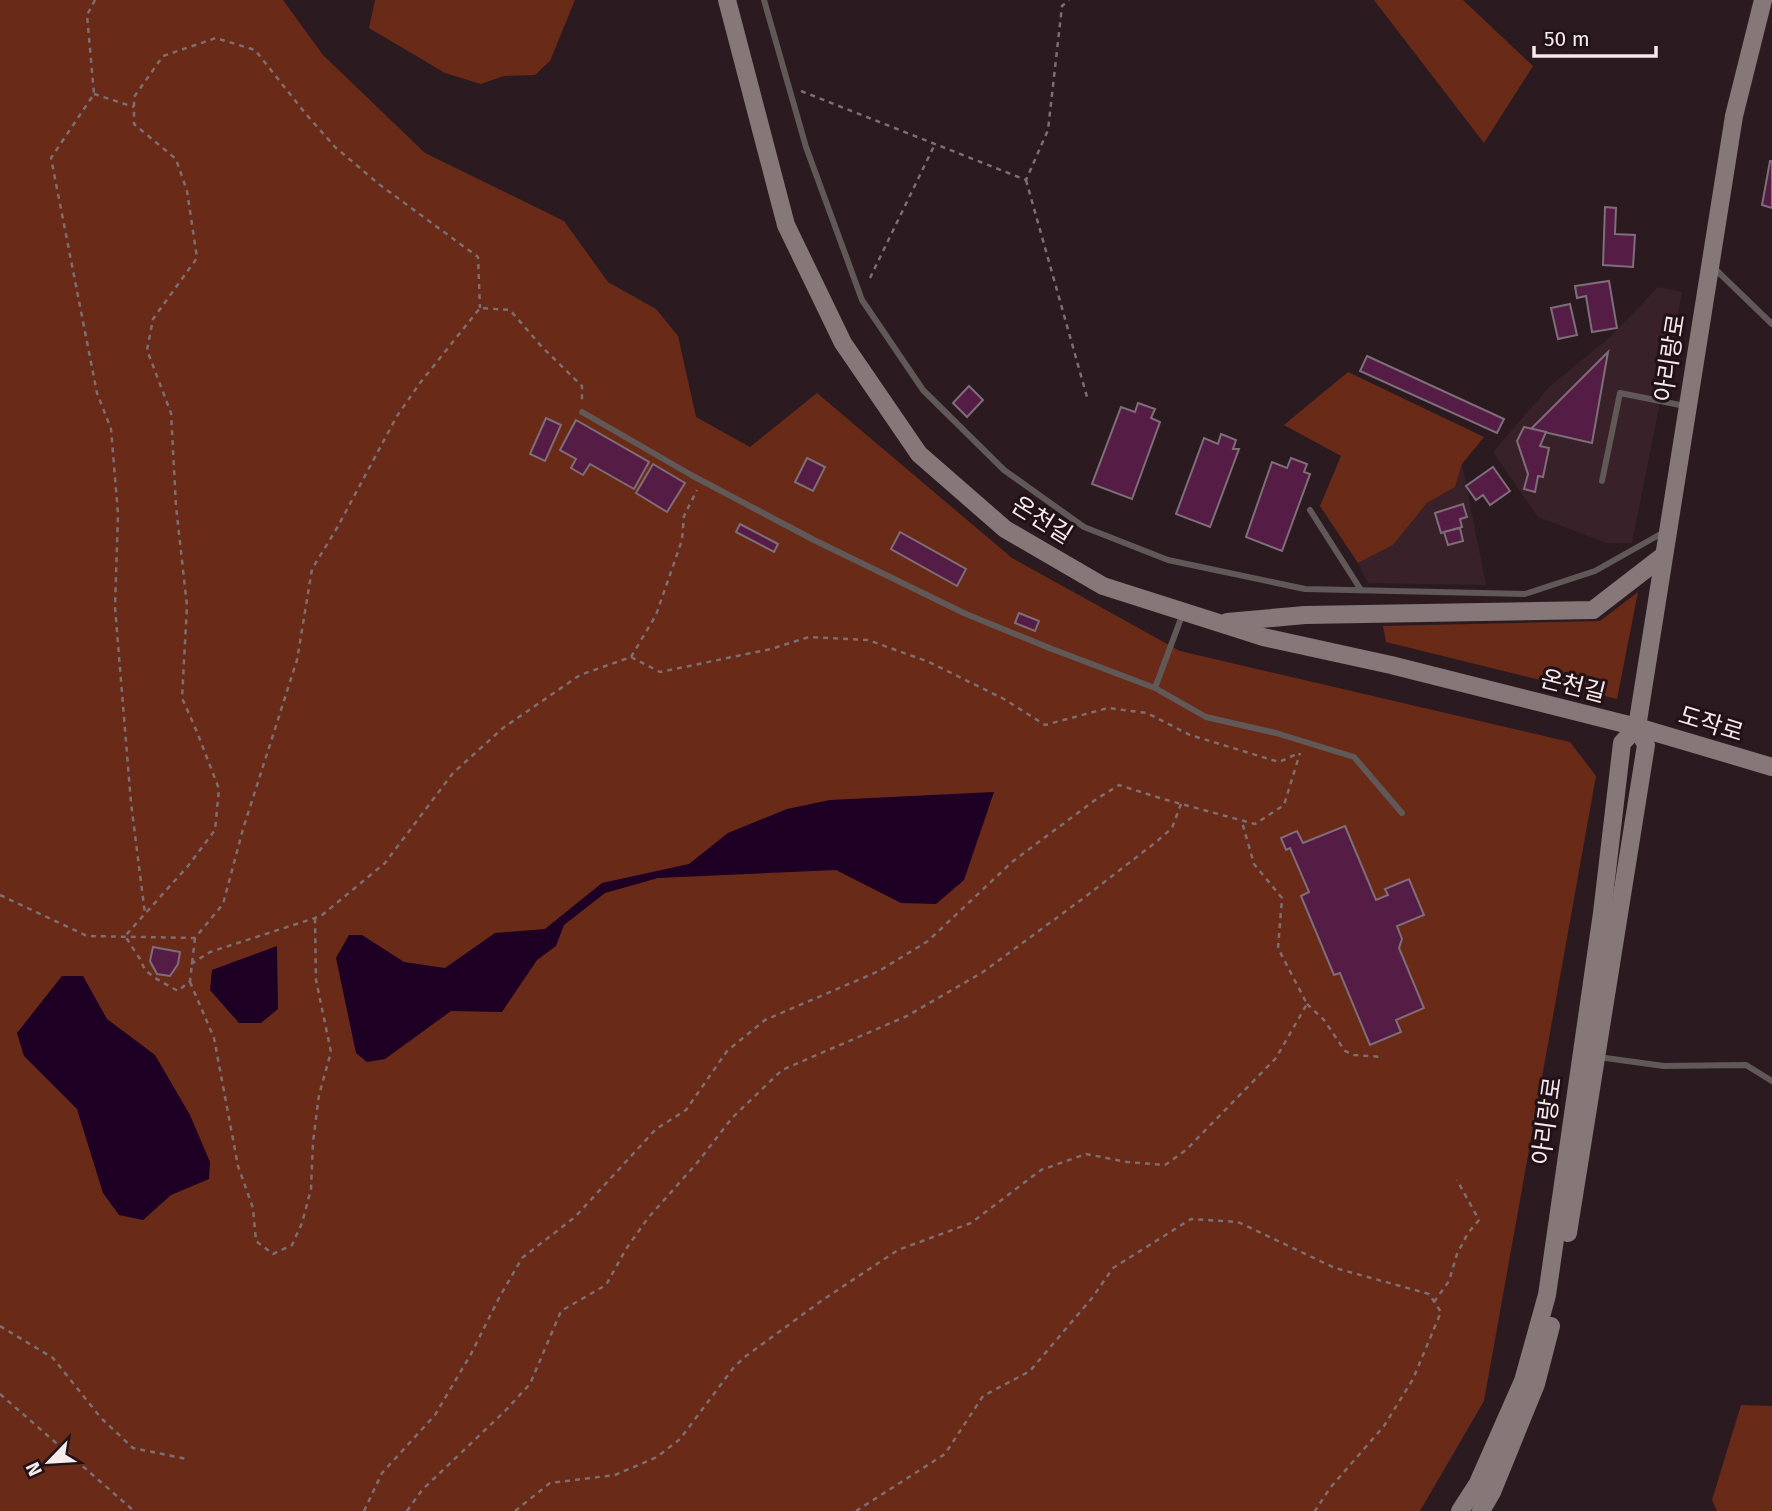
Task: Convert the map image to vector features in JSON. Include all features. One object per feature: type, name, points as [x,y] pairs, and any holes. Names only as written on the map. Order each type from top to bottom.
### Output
[{"type":"main road","name":"온천길","points":[[727,0],[786,225],[843,343],[919,454],[1005,529],[1103,586],[1263,637],[1391,665],[1637,727]]},
{"type":"main road","name":"아리랑로","points":[[1460,1511],[1478,1483],[1523,1381],[1547,1295],[1602,913],[1622,743],[1637,727],[1734,116],[1763,0]]},
{"type":"main road","points":[[1218,622],[1305,615],[1593,610],[1663,556]]},
{"type":"main road","name":"아리랑로","points":[[1481,1511],[1492,1492],[1536,1384],[1557,1299],[1646,745],[1637,727]]},
{"type":"main road","name":"도작로","points":[[1637,727],[1772,767]]},
{"type":"lane","points":[[764,0],[806,147],[863,300],[923,390],[1004,470],[1084,527],[1168,560],[1305,589],[1525,594],[1595,571],[1667,530]]},
{"type":"lane","points":[[1709,263],[1772,324]]},
{"type":"lane","points":[[1602,481],[1620,393],[1687,407]]},
{"type":"lane","points":[[582,412],[702,481],[814,540],[966,614],[1155,688],[1206,717],[1276,733],[1354,757],[1402,813]]},
{"type":"lane","points":[[1310,510],[1361,590]]},
{"type":"lane","points":[[1155,688],[1184,611]]},
{"type":"lane","points":[[1596,1057],[1664,1066],[1746,1065],[1772,1081]]},
{"type":"path","points":[[95,0],[87,15],[94,94],[51,158],[97,393],[111,429],[118,514],[116,607],[131,803],[145,914]]},
{"type":"path","points":[[1069,0],[1062,6],[1048,130],[1026,180],[1087,397]]},
{"type":"path","points":[[125,936],[188,866],[215,830],[219,789],[182,698],[187,606],[176,506],[172,413],[147,350],[153,319],[197,258],[187,191],[176,159],[134,124],[134,97],[163,56],[216,38],[255,50],[335,147],[380,185],[478,257],[480,308],[397,416],[312,569],[297,660],[243,829],[223,904],[195,938],[190,981],[214,1038],[238,1166],[253,1208],[256,1241],[273,1254],[292,1245],[302,1223],[311,1189],[319,1096],[331,1052],[316,980],[315,918]]},
{"type":"path","points":[[788,85],[1026,180]]},
{"type":"path","points":[[94,94],[134,107]]},
{"type":"path","points":[[870,278],[935,144]]},
{"type":"path","points":[[480,308],[510,310],[542,347],[582,386],[582,412]]},
{"type":"path","points":[[191,964],[210,952],[321,916],[384,863],[453,774],[503,728],[580,675],[631,657],[656,615],[682,540],[684,516],[702,481]]},
{"type":"path","points":[[631,657],[660,672],[771,649],[810,637],[868,640],[929,662],[1004,699],[1045,725],[1108,708],[1147,713],[1190,735],[1279,762],[1315,746]]},
{"type":"path","points":[[364,1511],[382,1473],[435,1415],[522,1258],[575,1217],[656,1129],[687,1110],[727,1051],[765,1020],[880,971],[928,940],[1012,862],[1119,785],[1255,824],[1284,806],[1300,753]]},
{"type":"path","points":[[407,1511],[422,1490],[530,1384],[561,1311],[606,1285],[626,1249],[648,1218],[697,1163],[732,1118],[782,1070],[907,1016],[983,972],[1156,842],[1172,828],[1181,804]]},
{"type":"path","points":[[1242,820],[1254,864],[1282,898],[1278,948],[1307,1004],[1324,1020],[1345,1051],[1354,1055],[1383,1056]]},
{"type":"path","points":[[0,895],[87,936],[195,938]]},
{"type":"path","points":[[125,936],[145,970],[155,978],[178,991],[190,981]]},
{"type":"path","points":[[515,1511],[550,1483],[615,1475],[657,1458],[680,1439],[734,1367],[746,1356],[824,1299],[898,1250],[971,1223],[1041,1170],[1086,1154],[1165,1165],[1186,1150],[1276,1058],[1307,1004]]},
{"type":"path","points":[[1434,1302],[1449,1281],[1457,1254],[1468,1233],[1479,1220],[1457,1180]]},
{"type":"path","points":[[856,1511],[945,1454],[983,1396],[1030,1371],[1092,1298],[1113,1268],[1191,1219],[1238,1222],[1335,1268],[1429,1294],[1441,1312],[1413,1379],[1384,1426],[1330,1488],[1315,1511]]},
{"type":"path","points":[[0,1326],[53,1358],[101,1418],[133,1448],[187,1459]]},
{"type":"path","points":[[0,1394],[134,1511]]},
{"type":"shaded area","points":[[0,0],[283,0],[323,55],[425,153],[564,221],[608,282],[656,309],[678,336],[696,417],[750,447],[817,393],[1012,558],[1180,651],[1570,742],[1596,776],[1484,1401],[1420,1511],[0,1511]]},
{"type":"shaded area","points":[[375,0],[575,0],[550,61],[535,75],[504,76],[481,84],[445,73],[369,28]]},
{"type":"shaded area","points":[[1374,0],[1463,0],[1533,66],[1484,143]]},
{"type":"shaded area","points":[[1658,287],[1682,292],[1632,543],[1607,543],[1538,517],[1493,452],[1550,386],[1608,339]]},
{"type":"shaded area","points":[[1348,372],[1484,437],[1462,464],[1455,487],[1427,503],[1393,545],[1358,563],[1320,506],[1341,456],[1284,425]]},
{"type":"shaded area","points":[[1462,464],[1486,585],[1368,583],[1358,563],[1393,545],[1427,503],[1455,487]]},
{"type":"shaded area","points":[[1638,592],[1617,699],[1386,642],[1383,626],[1600,621]]},
{"type":"shaded area","points":[[994,792],[964,880],[936,904],[901,903],[836,870],[658,878],[605,893],[564,925],[556,946],[537,960],[502,1012],[451,1011],[385,1059],[367,1062],[356,1053],[336,958],[349,935],[362,935],[404,962],[445,968],[495,933],[545,929],[602,883],[689,864],[728,833],[787,809],[830,800]]},
{"type":"shaded area","points":[[277,946],[278,1009],[261,1023],[239,1023],[210,990],[212,970]]},
{"type":"shaded area","points":[[62,976],[83,976],[107,1019],[155,1055],[190,1115],[210,1162],[209,1179],[171,1195],[143,1220],[119,1215],[103,1193],[77,1109],[24,1056],[17,1033]]},
{"type":"shaded area","points":[[1741,1405],[1772,1406],[1772,1511],[1717,1511],[1712,1500]]},
{"type":"building","points":[[1772,161],[1772,208],[1762,205]]},
{"type":"building","points":[[1605,207],[1616,208],[1615,234],[1635,235],[1633,267],[1603,265]]},
{"type":"building","points":[[1609,281],[1617,328],[1592,332],[1586,296],[1577,298],[1575,286]]},
{"type":"building","points":[[1570,304],[1577,335],[1558,339],[1551,308]]},
{"type":"building","points":[[1608,352],[1592,443],[1531,429]]},
{"type":"building","points":[[1367,356],[1504,419],[1497,433],[1360,371]]},
{"type":"building","points":[[969,386],[983,400],[967,417],[953,403]]},
{"type":"building","points":[[1138,403],[1155,409],[1151,418],[1160,422],[1132,499],[1092,484],[1121,407],[1135,412]]},
{"type":"building","points":[[546,418],[561,425],[545,461],[530,454]]},
{"type":"building","points":[[576,420],[649,462],[634,489],[590,464],[583,475],[571,468],[576,459],[560,450]]},
{"type":"building","points":[[1524,427],[1546,432],[1540,446],[1549,448],[1543,477],[1538,476],[1535,492],[1524,489],[1528,474],[1517,441]]},
{"type":"building","points":[[1221,434],[1236,440],[1233,449],[1239,449],[1210,527],[1176,514],[1204,438],[1218,444]]},
{"type":"building","points":[[807,458],[825,467],[813,491],[795,482]]},
{"type":"building","points":[[1291,458],[1307,464],[1304,472],[1310,474],[1282,551],[1246,537],[1272,462],[1287,468]]},
{"type":"building","points":[[653,464],[685,483],[667,512],[636,493]]},
{"type":"building","points":[[1493,467],[1510,491],[1490,505],[1483,495],[1476,500],[1466,486]]},
{"type":"building","points":[[1463,504],[1467,517],[1460,519],[1462,527],[1441,533],[1435,513]]},
{"type":"building","points":[[740,524],[778,544],[774,552],[736,532]]},
{"type":"building","points":[[1460,528],[1463,541],[1448,545],[1444,532]]},
{"type":"building","points":[[900,532],[966,569],[957,586],[891,549]]},
{"type":"building","points":[[1019,613],[1039,621],[1035,631],[1015,623]]},
{"type":"building","points":[[1345,826],[1376,900],[1388,895],[1385,889],[1409,879],[1424,915],[1397,926],[1402,939],[1399,948],[1424,1008],[1396,1020],[1401,1032],[1370,1045],[1340,973],[1334,975],[1301,896],[1309,892],[1290,848],[1286,850],[1281,838],[1297,831],[1303,843]]},
{"type":"building","points":[[153,947],[180,952],[178,964],[170,976],[157,974],[150,961]]}]
